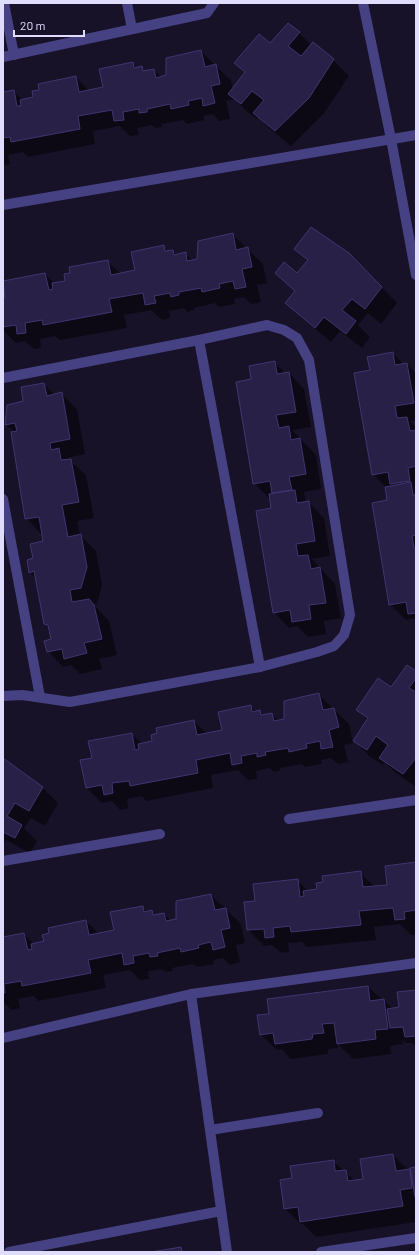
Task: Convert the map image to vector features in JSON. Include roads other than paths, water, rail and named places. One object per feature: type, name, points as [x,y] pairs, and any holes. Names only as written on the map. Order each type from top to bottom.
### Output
[{"type":"street","points":[[4,3],[14,56]]},
{"type":"street","points":[[127,3],[132,29]]},
{"type":"street","points":[[3,58],[207,13],[214,3]]},
{"type":"street","points":[[363,3],[391,139],[416,275]]},
{"type":"street","points":[[3,205],[416,135]]},
{"type":"street","points":[[3,378],[199,340],[267,325],[284,330],[296,338],[309,360],[350,615],[344,635],[334,646],[260,667],[70,702],[22,695],[3,696]]},
{"type":"street","points":[[199,340],[260,667]]},
{"type":"street","points":[[3,498],[40,698]]},
{"type":"street","points":[[289,819],[347,809],[416,800]]},
{"type":"street","points":[[3,861],[160,834]]},
{"type":"street","points":[[3,1038],[191,994],[416,963]]},
{"type":"street","points":[[191,994],[227,1252]]},
{"type":"street","points":[[210,1130],[318,1113]]},
{"type":"street","points":[[9,1252],[221,1211]]},
{"type":"street","points":[[321,1252],[416,1238]]}]
